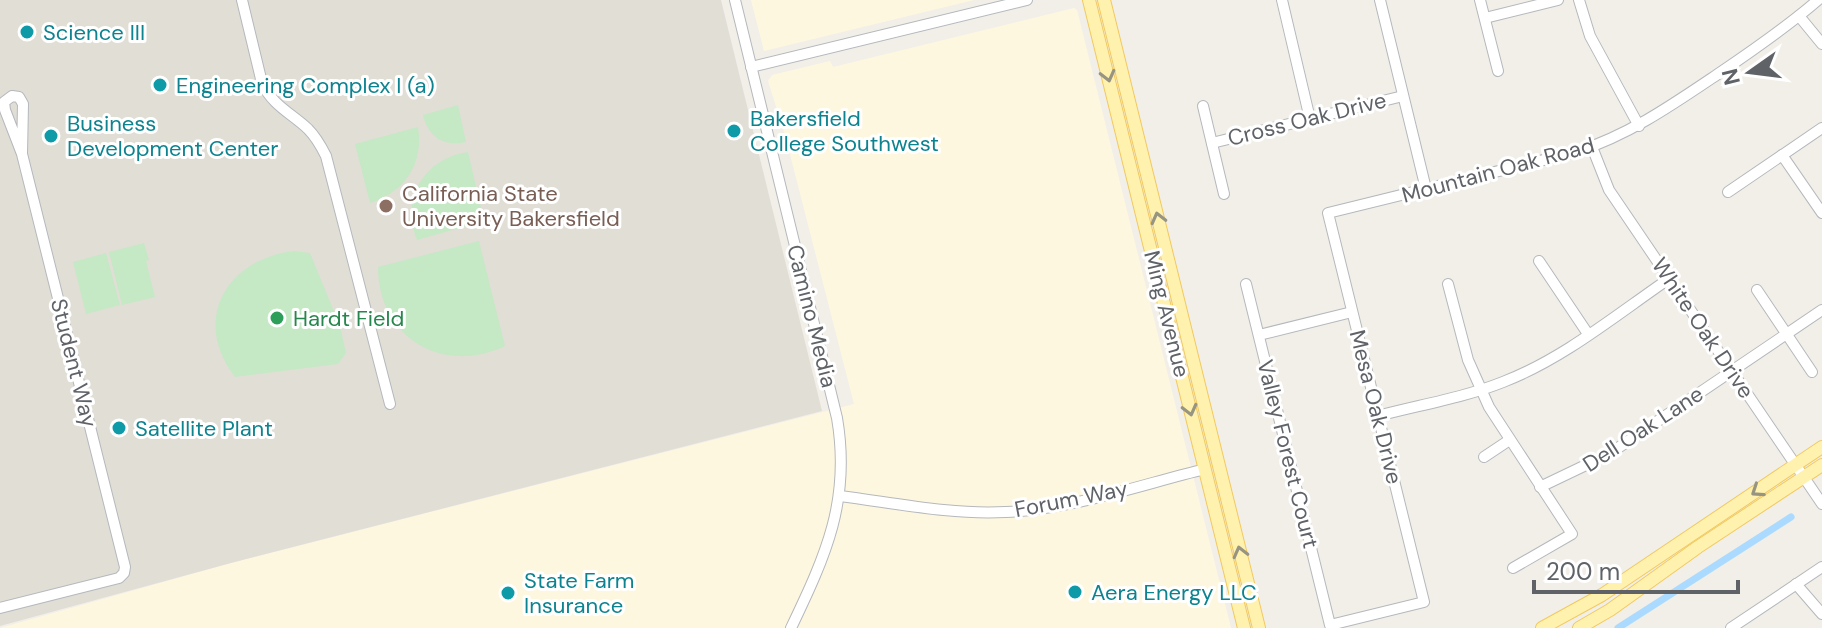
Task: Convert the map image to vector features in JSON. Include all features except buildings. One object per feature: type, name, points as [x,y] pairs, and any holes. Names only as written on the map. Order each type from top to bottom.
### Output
[{"type":"main road","name":"Ming Avenue","points":[[1089,0],[1244,628]]},
{"type":"main road","name":"Ming Avenue","points":[[1104,0],[1259,628]]},
{"type":"main road","points":[[1542,628],[1602,595],[1822,447]]},
{"type":"main road","points":[[1579,628],[1822,465]]},
{"type":"street","points":[[242,0],[267,93],[274,103],[307,128],[326,156],[390,404]]},
{"type":"street","name":"Camino Media","points":[[735,0],[836,414],[842,455],[840,496],[826,553],[791,628]]},
{"type":"street","points":[[751,67],[1027,0]]},
{"type":"street","points":[[1282,0],[1310,119]]},
{"type":"street","points":[[1380,0],[1426,189]]},
{"type":"street","points":[[1480,0],[1498,71]]},
{"type":"street","points":[[1485,18],[1558,0]]},
{"type":"street","points":[[1579,0],[1590,36],[1639,126]]},
{"type":"street","name":"Mountain Oak Road","points":[[1328,213],[1592,147],[1639,126],[1818,0]]},
{"type":"street","points":[[1799,16],[1822,44]]},
{"type":"street","name":"Student Way","points":[[0,608],[119,578],[124,573],[22,154],[4,106],[6,99],[12,96],[19,97],[23,104],[22,154]]},
{"type":"street","name":"Cross Oak Drive","points":[[1212,143],[1403,96]]},
{"type":"street","points":[[1203,106],[1224,194]]},
{"type":"street","points":[[1728,192],[1822,128]]},
{"type":"street","name":"White Oak Drive","points":[[1592,147],[1609,190],[1822,504]]},
{"type":"street","points":[[1782,155],[1822,213]]},
{"type":"street","name":"Mesa Oak Drive","points":[[1328,213],[1424,602]]},
{"type":"street","points":[[1539,261],[1588,334]]},
{"type":"street","points":[[1378,416],[1480,390],[1533,369],[1670,278]]},
{"type":"street","name":"Valley Forest Court","points":[[1246,284],[1330,625],[1424,602]]},
{"type":"street","points":[[1448,284],[1468,360],[1480,390],[1508,441],[1572,534],[1513,568]]},
{"type":"street","points":[[1757,290],[1812,372]]},
{"type":"street","name":"Dell Oak Lane","points":[[1540,487],[1609,454],[1822,310]]},
{"type":"street","points":[[1259,335],[1352,312]]},
{"type":"street","points":[[1484,457],[1508,441]]},
{"type":"street","name":"Forum Way","points":[[840,496],[958,511],[1005,512],[1070,503],[1205,469]]},
{"type":"street","points":[[1731,628],[1822,567]]},
{"type":"street","points":[[1796,584],[1822,614]]},
{"type":"shaded area","name":"California State University Bakersfield","points":[[0,0],[721,0],[822,411],[231,563],[0,626]]},
{"type":"shaded area","points":[[751,0],[974,0],[764,51]]},
{"type":"shaded area","points":[[1074,8],[1077,10],[1231,628],[0,628],[231,563],[854,404],[785,135],[768,81],[772,75],[830,61],[833,67]]},
{"type":"green space","points":[[458,105],[466,142],[451,143],[438,139],[425,123],[423,115]]},
{"type":"green space","points":[[418,127],[418,153],[409,174],[393,192],[370,203],[355,144]]},
{"type":"green space","points":[[468,152],[484,221],[417,240],[412,209],[420,182],[440,162]]},
{"type":"green space","points":[[479,241],[505,346],[481,354],[459,356],[437,353],[418,344],[402,331],[389,313],[381,292],[378,267]]},
{"type":"green space","points":[[144,243],[155,297],[122,305],[109,252]]},
{"type":"green space","name":"Hardt Field","points":[[294,251],[310,253],[340,326],[346,353],[338,364],[235,377],[222,356],[216,334],[216,314],[222,296],[234,279],[250,266],[270,256]]},
{"type":"green space","points":[[106,253],[120,305],[86,314],[73,262]]},
{"type":"waterway","points":[[1618,628],[1791,517]]},
{"type":"place","name":"Science III","points":[[27,32]]},
{"type":"place","name":"Engineering Complex I (a)","points":[[160,85]]},
{"type":"place","name":"Bakersfield College Southwest","points":[[734,131]]},
{"type":"place","name":"Business Development Center","points":[[51,136]]},
{"type":"place","name":"California State University Bakersfield","points":[[386,206]]},
{"type":"place","name":"Hardt Field","points":[[277,318]]},
{"type":"place","name":"Satellite Plant","points":[[119,428]]},
{"type":"place","name":"Aera Energy LLC","points":[[1075,592]]},
{"type":"place","name":"State Farm Insurance","points":[[508,593]]}]
